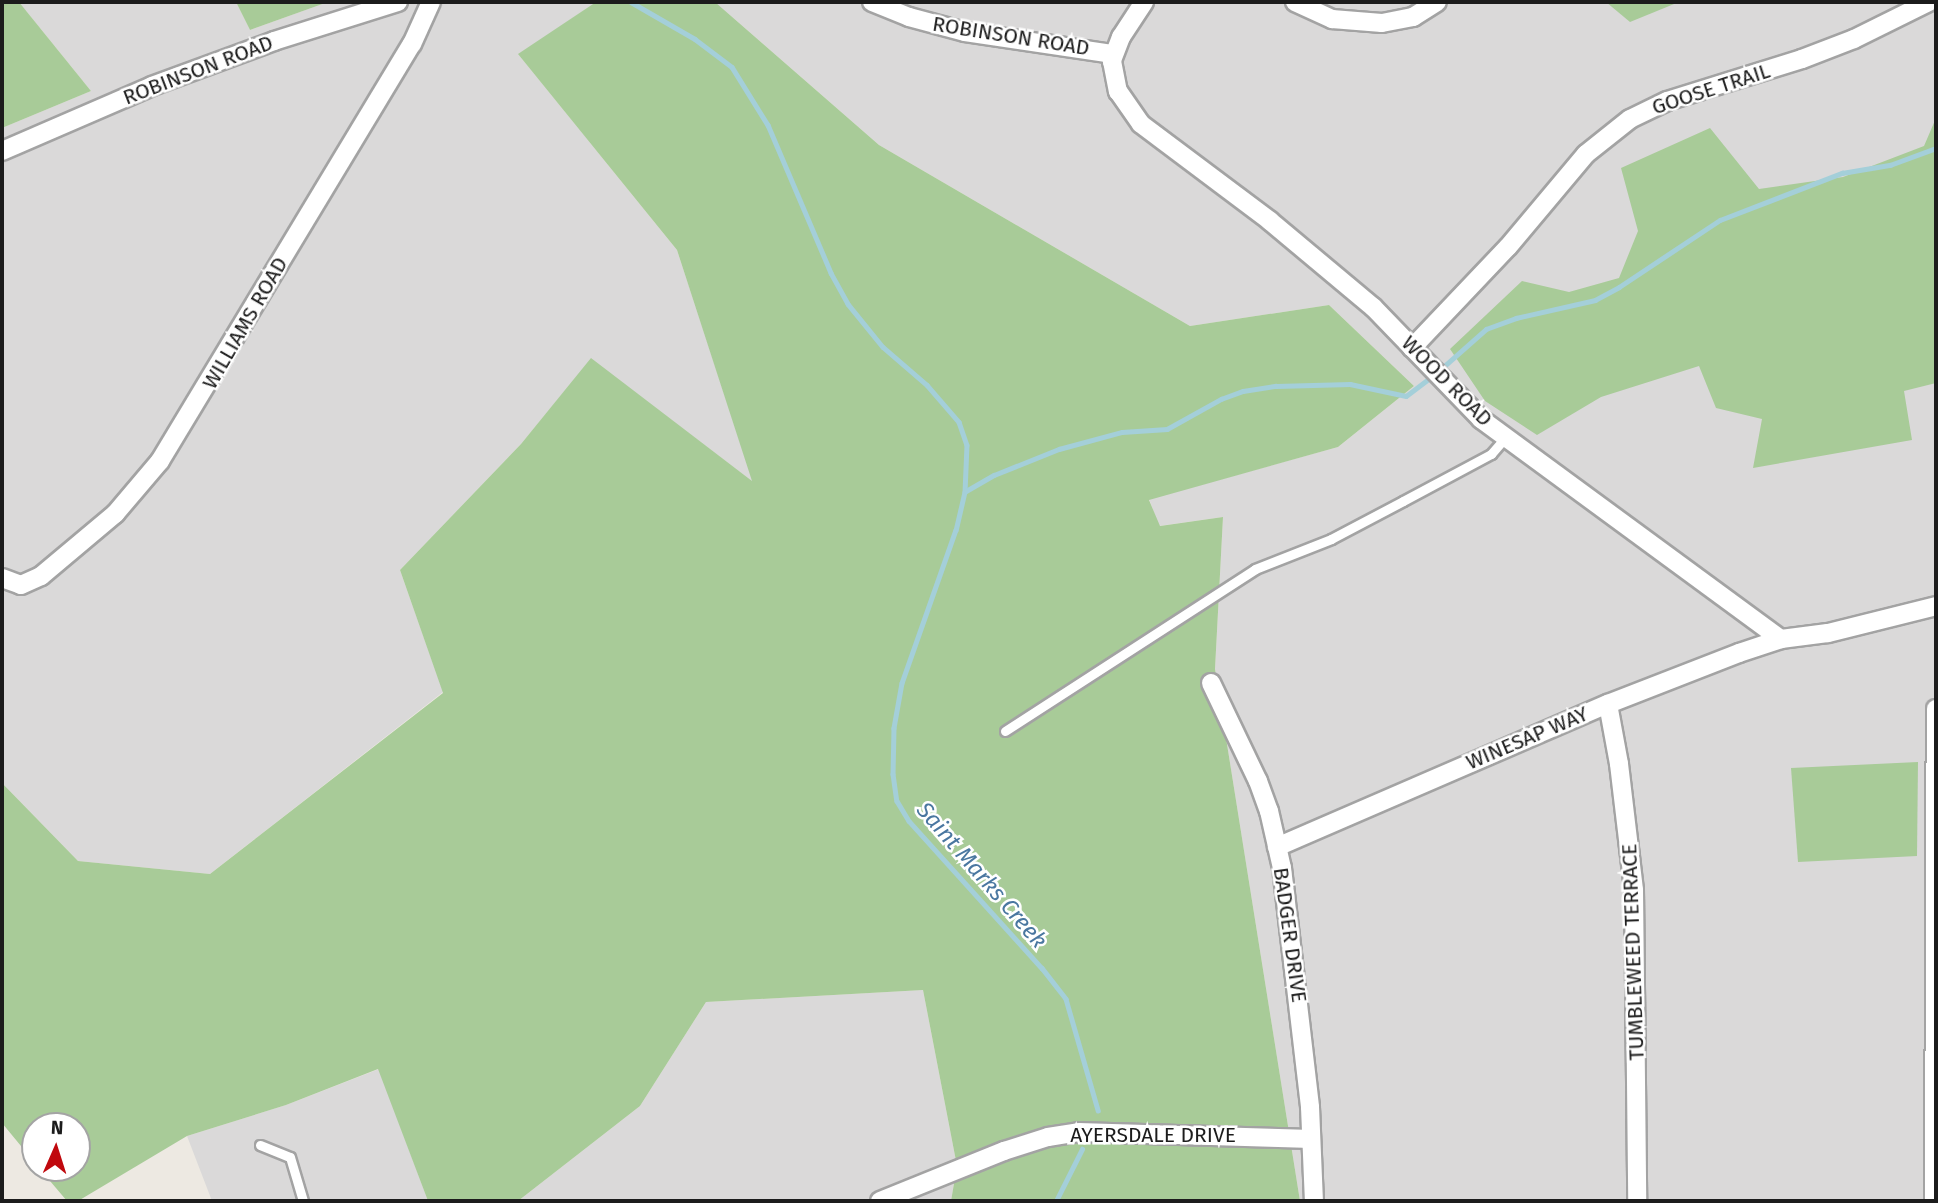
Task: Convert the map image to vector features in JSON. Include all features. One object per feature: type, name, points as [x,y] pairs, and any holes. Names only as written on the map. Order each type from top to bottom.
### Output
[{"type":"street","name":"ROBINSON ROAD","points":[[2,151],[152,86],[274,41],[398,2]]},
{"type":"street","name":"WILLIAMS ROAD","points":[[2,578],[21,585],[41,576],[115,514],[160,461],[412,44],[431,2]]},
{"type":"street","name":"ROBINSON ROAD","points":[[872,2],[909,17],[965,32],[1112,54]]},
{"type":"street","points":[[1112,54],[1144,2]]},
{"type":"street","points":[[1295,2],[1332,19],[1382,23],[1413,17],[1437,2]]},
{"type":"street","name":"GOOSE TRAIL","points":[[1412,348],[1508,247],[1586,155],[1630,119],[1667,101],[1815,54],[1929,2]]},
{"type":"street","name":"WOOD ROAD","points":[[1112,54],[1118,92],[1141,124],[1316,258],[1373,307],[1481,419],[1781,639]]},
{"type":"street","points":[[1781,639],[1828,633],[1936,606]]},
{"type":"street","name":"WINESAP WAY","points":[[1277,846],[1608,704],[1781,639]]},
{"type":"street","name":"BADGER DRIVE","points":[[1211,683],[1258,781],[1277,846],[1300,1009],[1314,1201]]},
{"type":"street","name":"TUMBLEWEED TERRACE","points":[[1608,704],[1619,764],[1634,890],[1637,944],[1637,1201]]},
{"type":"street","points":[[1934,1201],[1936,709]]},
{"type":"street","name":"AYERSDALE DRIVE","points":[[880,1201],[1048,1136],[1073,1133],[1311,1139]]},
{"type":"lane","points":[[1005,731],[1255,569],[1331,539],[1491,454],[1506,437]]},
{"type":"lane","points":[[260,1145],[290,1157],[303,1201]]},
{"type":"shaded area","points":[[19,2],[236,2],[250,30],[328,2],[596,2],[519,55],[677,250],[753,482],[591,359],[521,444],[400,570],[443,692],[210,874],[78,861],[2,783],[2,128],[91,91]]},
{"type":"shaded area","points":[[715,2],[1936,2],[1936,1201],[1300,1201],[1215,669],[1223,517],[1159,526],[1149,499],[1338,447],[1414,386],[1329,305],[1190,326],[879,145]]},
{"type":"shaded area","points":[[923,990],[957,1166],[951,1201],[518,1201],[640,1106],[706,1002]]},
{"type":"shaded area","points":[[379,1069],[428,1201],[212,1201],[187,1136],[286,1105]]},
{"type":"green space","points":[[2,2],[19,2],[91,91],[2,128]]},
{"type":"green space","points":[[236,2],[328,2],[250,30]]},
{"type":"green space","points":[[596,2],[715,2],[879,145],[1190,326],[1329,305],[1414,386],[1338,447],[1149,500],[1160,526],[1223,517],[1215,669],[1300,1201],[951,1201],[957,1166],[923,990],[706,1002],[640,1106],[518,1201],[428,1201],[378,1069],[286,1105],[187,1136],[78,1201],[67,1201],[51,1182],[91,1182],[91,1112],[21,1112],[21,1146],[2,1123],[2,783],[78,861],[210,874],[443,693],[400,570],[521,444],[591,358],[752,481],[677,250],[518,54]]},
{"type":"green space","points":[[1606,2],[1679,2],[1630,22]]},
{"type":"green space","points":[[1936,118],[1936,383],[1904,391],[1912,440],[1753,468],[1762,419],[1716,408],[1699,366],[1601,397],[1537,435],[1485,401],[1450,349],[1522,281],[1569,292],[1619,278],[1638,231],[1621,168],[1710,128],[1759,189],[1843,177],[1924,146]]},
{"type":"green space","points":[[1918,762],[1917,856],[1798,862],[1791,768]]},
{"type":"waterway","name":"Saint Marks Creek","points":[[631,2],[695,39],[732,67],[768,125],[831,273],[848,304],[883,347],[927,385],[959,422],[967,445],[965,492],[956,530],[902,683],[894,728],[893,774],[897,801],[909,821],[1042,968],[1066,999],[1098,1110]]},
{"type":"waterway","points":[[1441,369],[1486,329],[1516,318],[1595,300],[1720,220],[1842,173],[1890,165],[1936,148]]},
{"type":"waterway","points":[[966,491],[994,475],[1059,449],[1122,432],[1167,429],[1221,399],[1243,391],[1276,386],[1350,384],[1406,396],[1434,375]]},
{"type":"waterway","name":"Saint Marks Creek","points":[[1056,1201],[1082,1149]]}]
